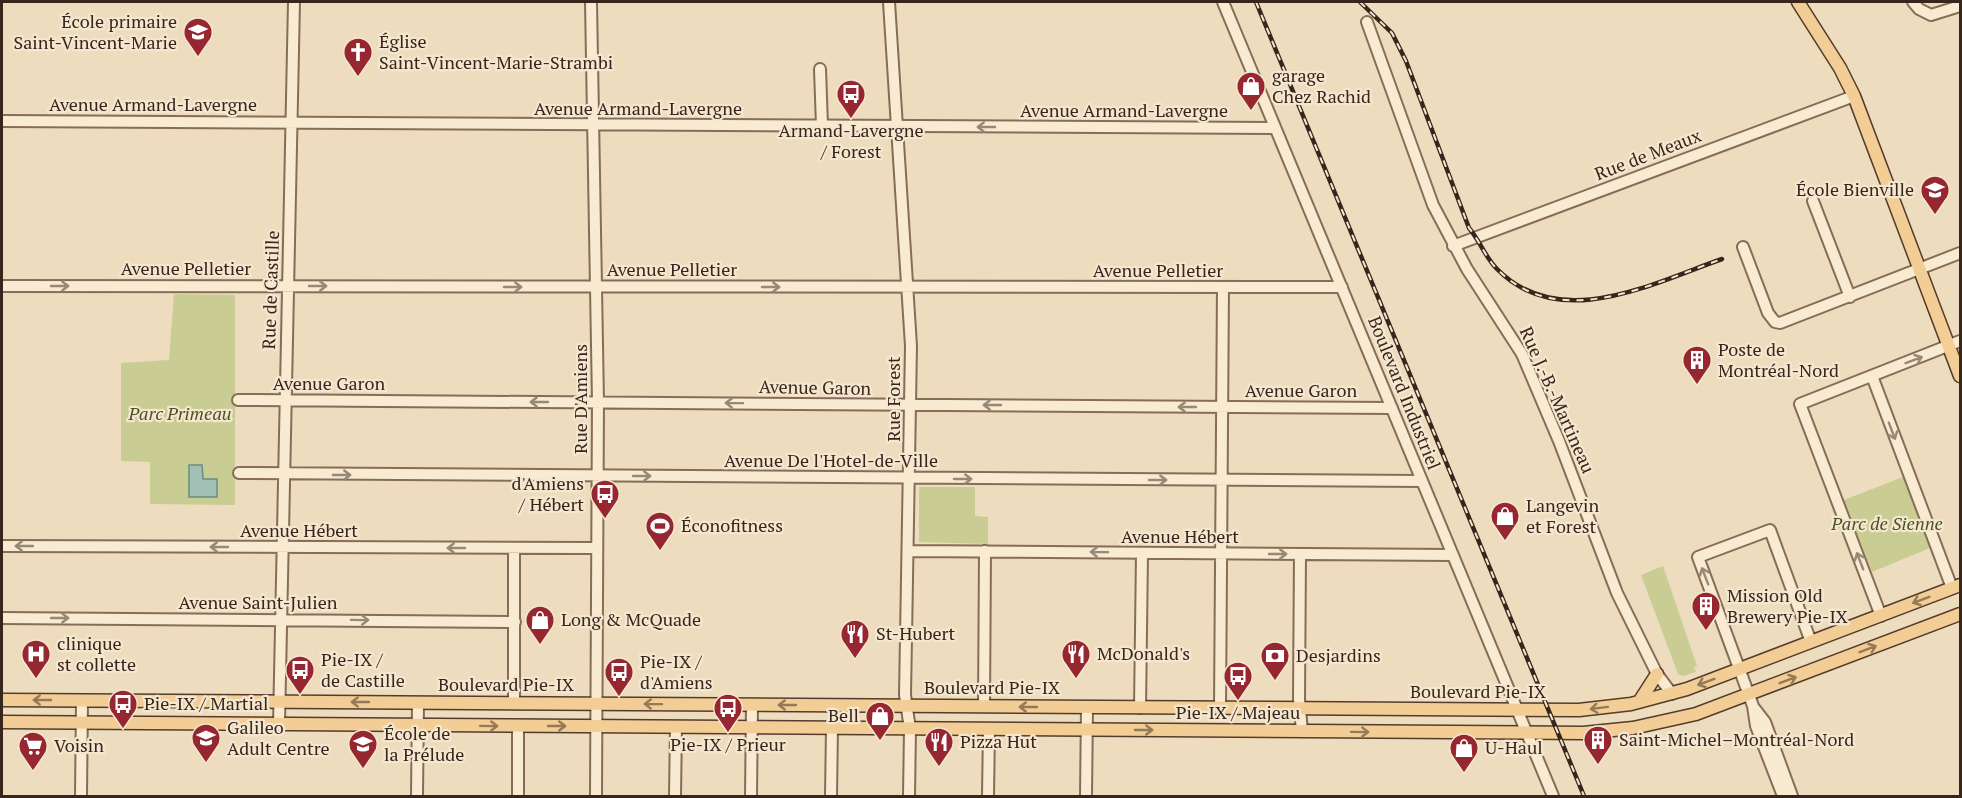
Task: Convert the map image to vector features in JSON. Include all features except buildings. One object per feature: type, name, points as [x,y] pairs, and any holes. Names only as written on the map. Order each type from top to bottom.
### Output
[{"type":"main road","points":[[1798,2],[1840,68],[1854,96],[1920,270],[1955,344],[1960,376]]},
{"type":"main road","name":"Boulevard Pie-IX","points":[[2,700],[1579,710],[1639,702],[1672,694],[1956,587]]},
{"type":"main road","points":[[2,722],[1583,733],[1633,728],[1751,700],[1960,614]]},
{"type":"main road","points":[[1639,702],[1657,674]]},
{"type":"street","name":"Rue de Castille","points":[[279,724],[294,2]]},
{"type":"street","name":"Rue D'Amiens","points":[[591,2],[598,402],[596,796]]},
{"type":"street","name":"Rue Forest","points":[[889,2],[911,405],[905,706],[910,729],[909,796]]},
{"type":"street","name":"Boulevard Industriel","points":[[1223,2],[1553,796]]},
{"type":"street","points":[[1913,2],[1926,14],[1937,15],[1960,6]]},
{"type":"street","name":"Rue J.-B.-Martineau","points":[[1367,22],[1422,178],[1453,246],[1504,323],[1528,366],[1617,593],[1657,674],[1672,694]]},
{"type":"street","points":[[820,69],[822,126]]},
{"type":"street","name":"Rue de Meaux","points":[[1453,246],[1854,96]]},
{"type":"street","name":"Avenue Armand-Lavergne","points":[[2,121],[1275,128]]},
{"type":"street","points":[[1813,201],[1850,297]]},
{"type":"street","points":[[1743,247],[1768,313],[1775,322],[1780,323],[1960,253]]},
{"type":"street","name":"Avenue Pelletier","points":[[2,286],[1342,287]]},
{"type":"street","points":[[1220,708],[1223,287]]},
{"type":"street","points":[[1881,616],[1800,404],[1955,344]]},
{"type":"street","points":[[1872,376],[1956,587]]},
{"type":"street","name":"Avenue Garon","points":[[238,400],[1392,408]]},
{"type":"street","name":"Avenue De l'Hotel-de-Ville","points":[[240,473],[1422,481]]},
{"type":"street","points":[[1783,796],[1756,726],[1751,700],[1698,558],[1770,530],[1811,642]]},
{"type":"street","name":"Avenue Hébert","points":[[2,546],[597,548]]},
{"type":"street","points":[[514,548],[514,703]]},
{"type":"street","name":"Avenue Hébert","points":[[908,551],[1452,555]]},
{"type":"street","points":[[984,706],[985,551]]},
{"type":"street","points":[[1140,708],[1142,553]]},
{"type":"street","points":[[1300,554],[1302,731]]},
{"type":"street","name":"Avenue Saint-Julien","points":[[2,618],[515,622]]},
{"type":"street","points":[[81,796],[82,700]]},
{"type":"street","points":[[1751,700],[1765,722],[1792,796]]},
{"type":"street","points":[[417,796],[418,703]]},
{"type":"street","points":[[751,796],[752,705]]},
{"type":"street","points":[[1086,796],[1087,707]]},
{"type":"street","points":[[518,726],[518,796]]},
{"type":"street","points":[[675,796],[676,727]]},
{"type":"street","points":[[831,796],[832,728]]},
{"type":"street","points":[[988,796],[989,729]]},
{"type":"green space","name":"Parc Primeau","points":[[174,294],[235,295],[235,505],[150,504],[150,462],[121,461],[121,363],[169,360]]},
{"type":"green space","name":"Parc de Sienne","points":[[1903,477],[1930,548],[1872,572],[1844,500]]},
{"type":"green space","points":[[919,487],[975,487],[975,516],[988,517],[988,544],[919,542]]},
{"type":"green space","points":[[1663,566],[1697,666],[1694,667],[1696,672],[1683,676],[1678,674],[1641,575]]},
{"type":"water","points":[[189,465],[202,465],[203,479],[217,479],[217,497],[189,497]]},
{"type":"railway","points":[[1256,2],[1584,796]]},
{"type":"railway","points":[[1360,2],[1392,33],[1406,61],[1469,228],[1497,269],[1522,288],[1549,298],[1578,300],[1607,297],[1637,290],[1722,259]]},
{"type":"place","name":"École primaire Saint-Vincent-Marie","points":[[198,58]]},
{"type":"place","name":"Église Saint-Vincent-Marie-Strambi","points":[[358,78]]},
{"type":"place","name":"garage Chez Rachid","points":[[1251,112]]},
{"type":"place","name":"Armand-Lavergne / Forest","points":[[851,120]]},
{"type":"place","name":"École Bienville","points":[[1935,216]]},
{"type":"place","name":"Poste de Montréal-Nord","points":[[1697,386]]},
{"type":"place","name":"d'Amiens / Hébert","points":[[605,520]]},
{"type":"place","name":"Langevin et Forest","points":[[1505,542]]},
{"type":"place","name":"Éconofitness","points":[[660,552]]},
{"type":"place","name":"Mission Old Brewery Pie-IX","points":[[1706,632]]},
{"type":"place","name":"Long & McQuade","points":[[540,646]]},
{"type":"place","name":"St-Hubert","points":[[855,660]]},
{"type":"place","name":"clinique st collette","points":[[36,680]]},
{"type":"place","name":"McDonald's","points":[[1076,680]]},
{"type":"place","name":"Desjardins","points":[[1275,682]]},
{"type":"place","name":"Pie-IX / de Castille","points":[[300,696]]},
{"type":"place","name":"Pie-IX / d'Amiens","points":[[619,698]]},
{"type":"place","name":"Pie-IX / Majeau","points":[[1238,702]]},
{"type":"place","name":"Pie-IX / Martial","points":[[123,730]]},
{"type":"place","name":"Pie-IX / Prieur","points":[[728,734]]},
{"type":"place","name":"Bell","points":[[880,742]]},
{"type":"place","name":"Galileo Adult Centre","points":[[206,764]]},
{"type":"place","name":"Saint-Michel–Montréal-Nord","points":[[1598,766]]},
{"type":"place","name":"Pizza Hut","points":[[939,768]]},
{"type":"place","name":"École de la Prélude","points":[[363,770]]},
{"type":"place","name":"Voisin","points":[[33,772]]},
{"type":"place","name":"U-Haul","points":[[1464,774]]}]
